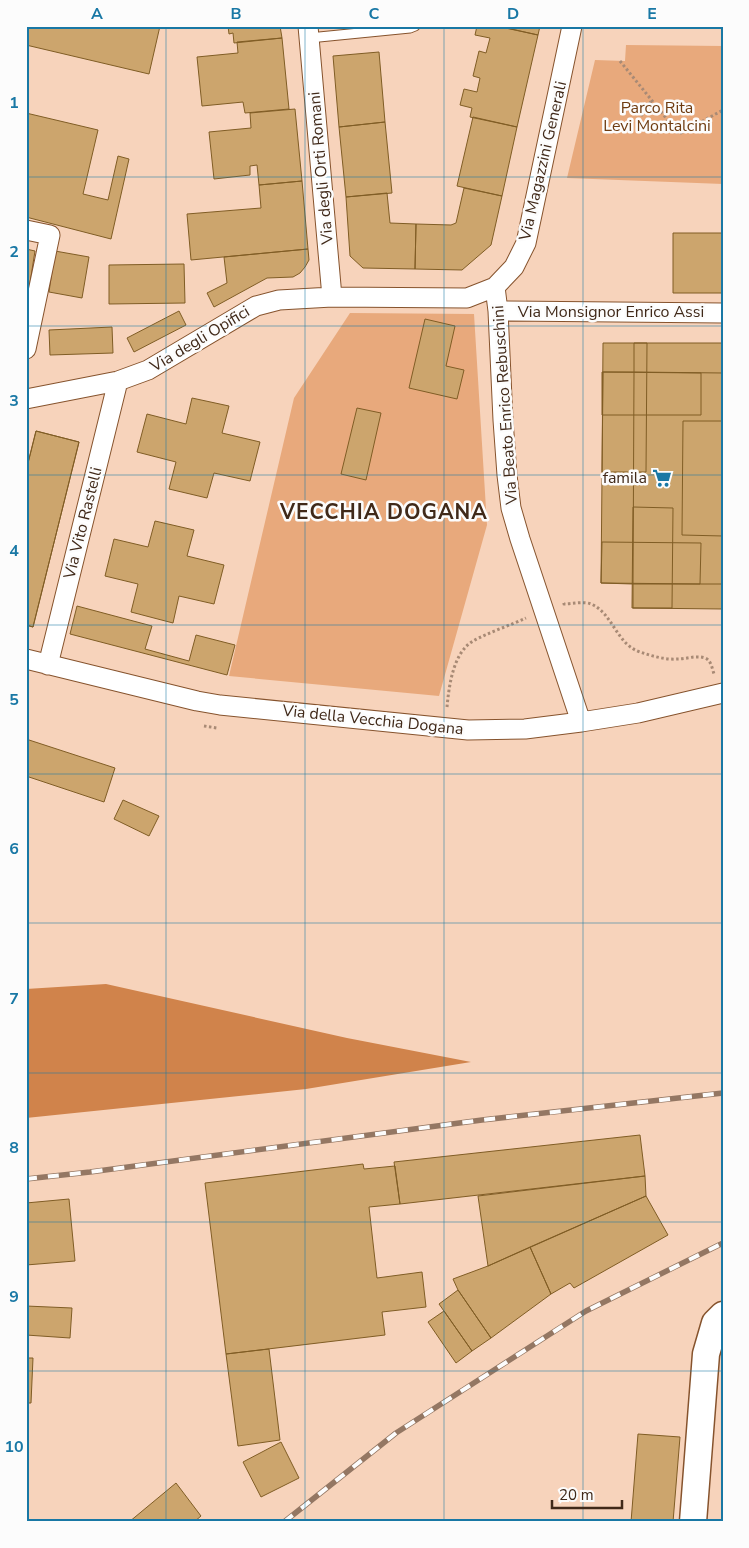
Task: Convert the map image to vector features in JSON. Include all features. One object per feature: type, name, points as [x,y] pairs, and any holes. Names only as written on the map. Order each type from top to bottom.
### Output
[{"type":"street","name":"Via Magazzini Generali","points":[[495,287],[514,267],[526,244],[572,26]]},
{"type":"street","name":"Via degli Orti Romani","points":[[309,32],[332,298]]},
{"type":"street","points":[[26,230],[50,235],[26,349]]},
{"type":"street","name":"Via degli Opifici","points":[[26,399],[118,381],[148,370],[256,306],[279,300],[466,298],[495,287]]},
{"type":"street","name":"Via Beato Enrico Rebuschini","points":[[495,287],[498,311],[503,420],[511,508],[581,722]]},
{"type":"street","name":"Via Monsignor Enrico Assi","points":[[498,311],[723,313]]},
{"type":"street","name":"Via Vito Rastelli","points":[[48,665],[118,381]]},
{"type":"street","name":"Via della Vecchia Dogana","points":[[26,659],[220,705],[468,730],[525,729],[581,722],[638,713],[722,693]]},
{"type":"street","points":[[693,1522],[706,1354],[715,1323],[723,1315]]},
{"type":"lane","name":"Via degli Orti Romani","points":[[309,32],[410,28],[414,26]]},
{"type":"path","points":[[620,61],[679,134],[723,110]]},
{"type":"path","points":[[641,116],[652,100]]},
{"type":"path","points":[[561,596],[564,604]]},
{"type":"path","points":[[444,727],[449,684],[458,658],[472,642],[544,610],[564,604],[590,603],[601,610],[622,640],[637,651],[656,657],[677,659],[705,658],[710,662],[722,693]]},
{"type":"green space","name":"Parco Rita Levi Montalcini","points":[[626,45],[723,46],[723,184],[567,178],[595,60],[625,61]]},
{"type":"green space","points":[[350,313],[474,314],[487,525],[439,696],[229,676],[294,398]]},
{"type":"shaded area","points":[[106,984],[347,1038],[471,1062],[306,1089],[26,1118],[26,989]]},
{"type":"building","points":[[26,26],[160,26],[149,74],[26,45]]},
{"type":"building","points":[[228,26],[280,26],[282,38],[234,43],[233,33],[229,34]]},
{"type":"building","points":[[477,26],[496,26],[538,35],[517,127],[470,117],[472,108],[460,105],[464,89],[477,92],[480,78],[473,76],[479,51],[486,53],[490,38],[475,35]]},
{"type":"building","points":[[498,26],[540,26],[538,35]]},
{"type":"building","points":[[282,38],[289,109],[245,113],[243,102],[202,106],[197,57],[238,53],[237,42]]},
{"type":"building","points":[[379,52],[385,122],[339,127],[333,56]]},
{"type":"building","points":[[295,109],[302,181],[259,185],[257,165],[250,166],[250,175],[214,179],[209,132],[251,128],[250,113]]},
{"type":"building","points":[[26,113],[98,130],[83,194],[108,200],[118,156],[129,159],[111,239],[26,217]]},
{"type":"building","points":[[473,117],[517,127],[502,196],[457,186]]},
{"type":"building","points":[[385,122],[392,193],[346,197],[339,127]]},
{"type":"building","points":[[302,181],[308,249],[191,260],[187,214],[261,208],[259,185]]},
{"type":"building","points":[[464,188],[502,196],[491,245],[462,270],[415,269],[416,224],[451,225],[456,223]]},
{"type":"building","points":[[387,193],[390,223],[416,224],[415,269],[363,268],[350,256],[346,197]]},
{"type":"building","points":[[673,233],[723,233],[723,293],[673,293]]},
{"type":"building","points":[[26,249],[35,251],[27,302],[26,302]]},
{"type":"building","points":[[308,249],[309,260],[300,273],[293,277],[267,278],[214,307],[207,293],[227,283],[224,257]]},
{"type":"building","points":[[55,251],[89,257],[82,298],[49,292]]},
{"type":"building","points":[[184,264],[185,303],[109,304],[109,265]]},
{"type":"building","points":[[179,311],[186,325],[134,352],[127,338]]},
{"type":"building","points":[[425,319],[455,326],[446,366],[464,370],[457,399],[409,388]]},
{"type":"building","points":[[112,327],[113,353],[50,355],[49,330]]},
{"type":"building","points":[[603,343],[647,343],[646,472],[602,472]]},
{"type":"building","name":"famila","points":[[634,343],[723,343],[723,609],[633,608],[633,584],[601,583],[603,372],[634,372]]},
{"type":"building","points":[[602,372],[701,373],[701,415],[602,415]]},
{"type":"building","points":[[634,372],[723,373],[723,421],[683,421],[682,535],[723,536],[723,584],[633,584]]},
{"type":"building","points":[[192,398],[229,406],[222,433],[260,442],[250,481],[214,473],[207,498],[169,489],[176,462],[137,452],[147,414],[186,424]]},
{"type":"building","points":[[357,408],[381,413],[366,480],[341,474]]},
{"type":"building","points":[[36,431],[79,442],[33,627],[26,625],[26,471]]},
{"type":"building","points":[[36,431],[79,442],[33,627],[26,625],[26,471]]},
{"type":"building","points":[[633,507],[673,508],[672,608],[632,608]]},
{"type":"building","points":[[155,521],[194,530],[187,556],[224,565],[214,604],[179,596],[173,623],[131,612],[138,584],[105,576],[114,539],[148,547]]},
{"type":"building","points":[[602,542],[701,543],[700,584],[601,583]]},
{"type":"building","points":[[77,606],[152,626],[145,649],[189,661],[196,635],[235,645],[227,675],[70,634]]},
{"type":"building","points":[[26,739],[115,768],[104,802],[26,776]]},
{"type":"building","points":[[123,800],[159,816],[149,836],[114,819]]},
{"type":"building","points":[[640,1135],[645,1176],[400,1204],[394,1162]]},
{"type":"building","points":[[363,1164],[364,1169],[395,1166],[400,1204],[369,1207],[377,1278],[422,1272],[426,1307],[382,1312],[385,1335],[226,1354],[205,1183]]},
{"type":"building","points":[[645,1176],[646,1196],[488,1266],[478,1196]]},
{"type":"building","points":[[646,1196],[668,1235],[574,1288],[570,1283],[551,1294],[530,1247]]},
{"type":"building","points":[[69,1199],[75,1261],[26,1265],[26,1203]]},
{"type":"building","points":[[530,1247],[551,1294],[491,1338],[458,1290],[453,1279]]},
{"type":"building","points":[[458,1290],[491,1338],[472,1351],[439,1304]]},
{"type":"building","points":[[26,1306],[72,1308],[70,1338],[26,1335]]},
{"type":"building","points":[[444,1311],[472,1351],[456,1363],[428,1322]]},
{"type":"building","points":[[269,1349],[280,1440],[238,1446],[226,1354]]},
{"type":"building","points":[[26,1358],[33,1358],[31,1403],[26,1403]]},
{"type":"building","points":[[638,1434],[680,1437],[673,1522],[631,1522]]},
{"type":"building","points":[[281,1442],[299,1478],[261,1497],[243,1462]]},
{"type":"building","points":[[176,1483],[201,1516],[194,1522],[129,1522]]},
{"type":"railway","points":[[26,1179],[482,1120],[723,1093]]},
{"type":"railway","points":[[284,1522],[396,1433],[586,1311],[723,1243]]},
{"type":"place","name":"famila","points":[[662,478]]},
{"type":"district","name":"VECCHIA DOGANA","points":[[384,512]]}]
